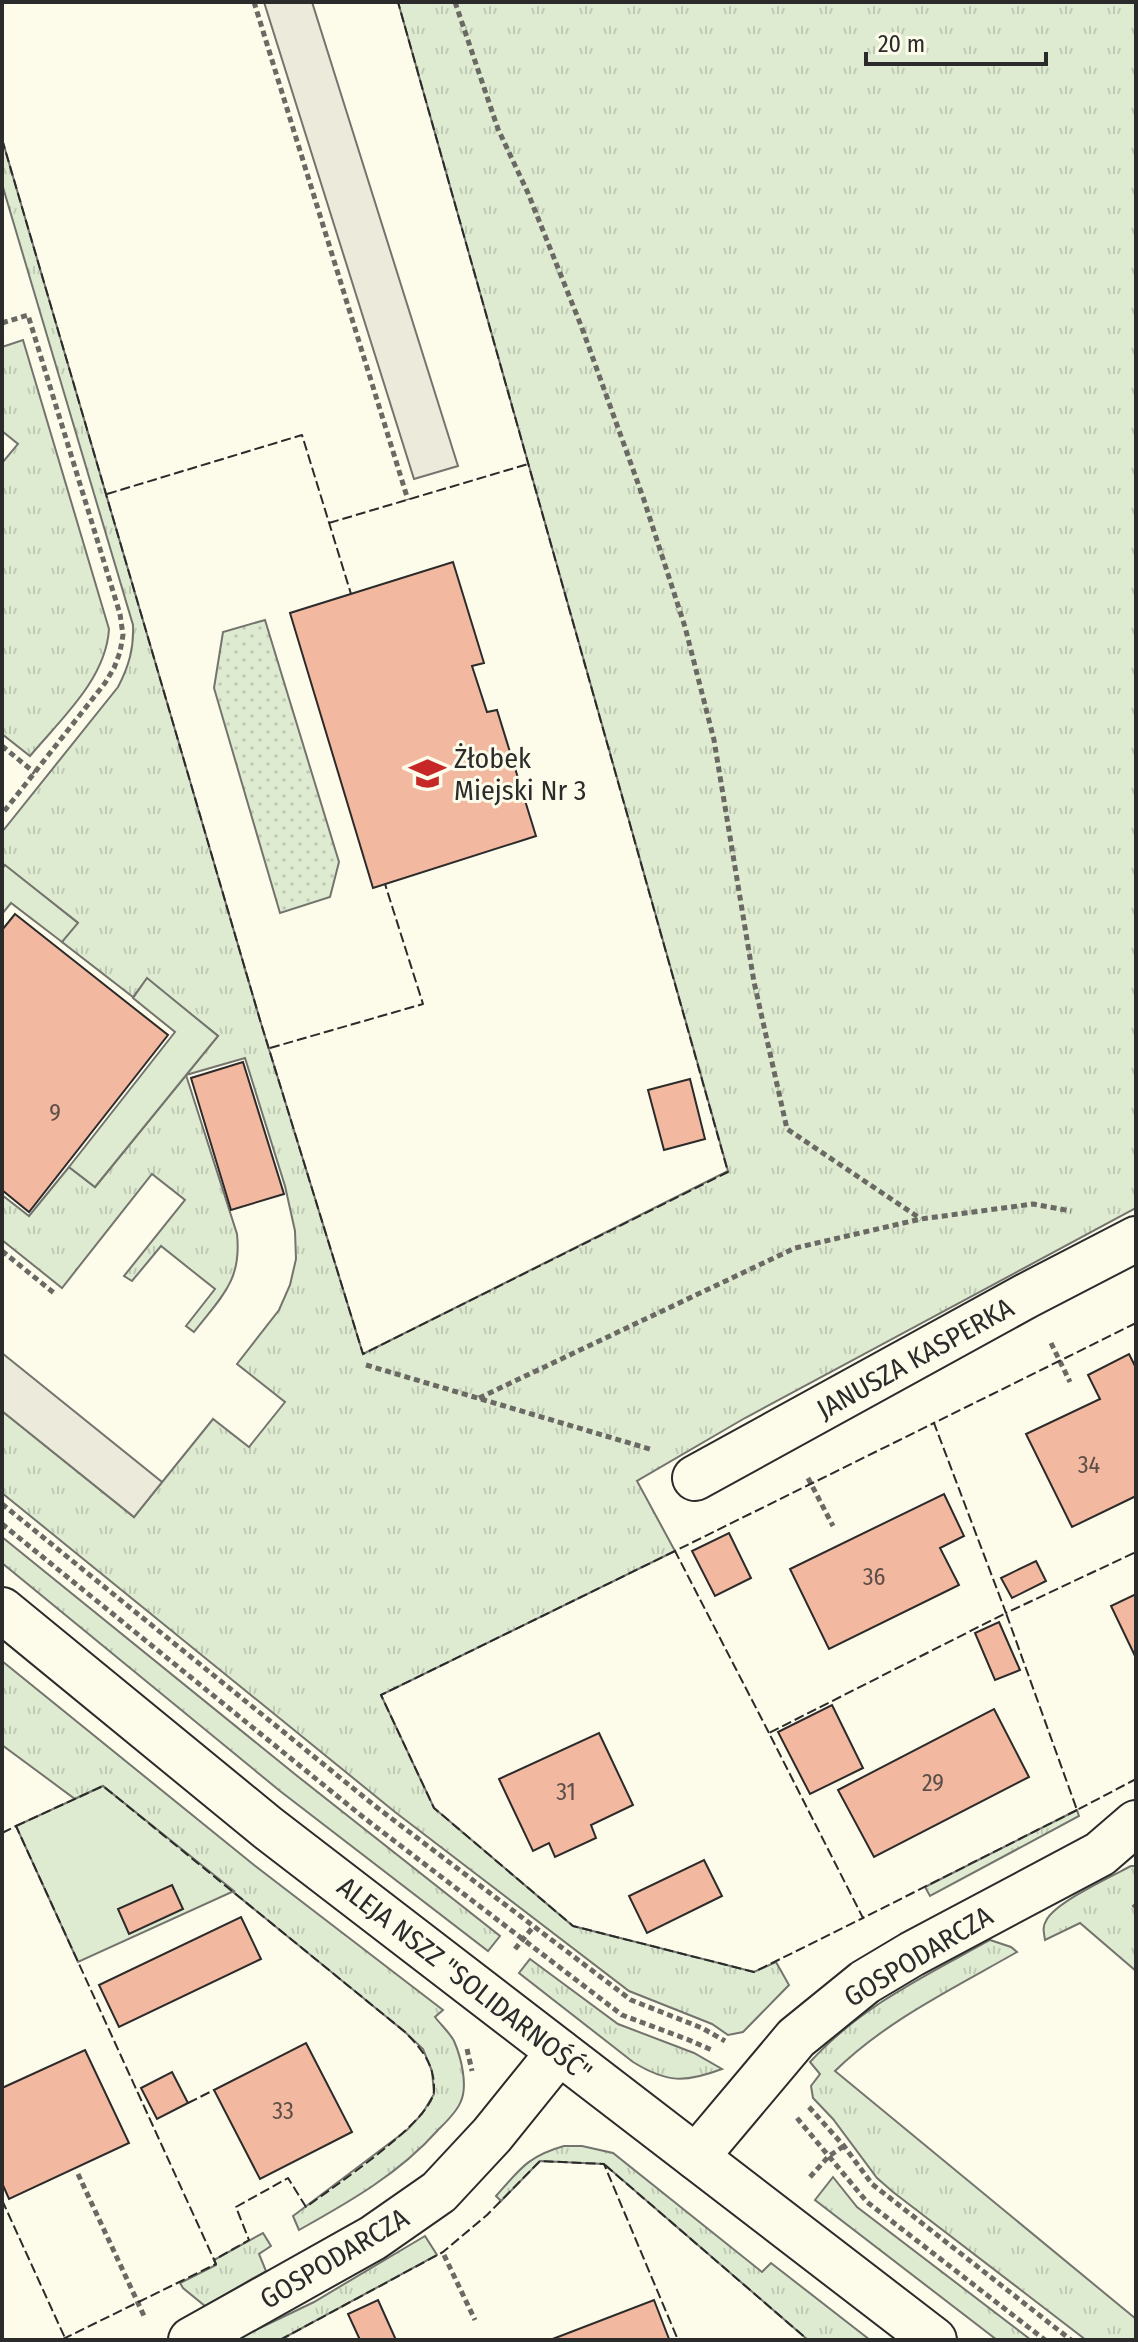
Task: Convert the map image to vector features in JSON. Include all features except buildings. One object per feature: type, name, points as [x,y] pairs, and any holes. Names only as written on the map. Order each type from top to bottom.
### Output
[{"type":"street","name":"JANUSZA KASPERKA","points":[[705,1473],[1136,1239]]},
{"type":"street","name":"ALEJA NSZZ \"SOLIDARNOŚĆ\"","points":[[2,1610],[268,1828],[934,2340]]},
{"type":"street","name":"GOSPODARCZA","points":[[696,2157],[796,2038],[865,1982],[1100,1854],[1136,1823]]},
{"type":"street","name":"GOSPODARCZA","points":[[191,2340],[373,2238],[439,2192],[492,2135],[559,2052]]},
{"type":"path","points":[[254,2],[408,500]]},
{"type":"path","points":[[455,2],[498,129],[528,193],[582,328],[644,500],[685,627],[714,740],[754,982],[787,1129],[921,1219]]},
{"type":"path","points":[[2,323],[28,315],[120,614],[123,635],[120,652],[105,683],[2,814]]},
{"type":"path","points":[[2,746],[35,773]]},
{"type":"path","points":[[479,1398],[795,1248],[921,1219],[1033,1204],[1077,1212]]},
{"type":"path","points":[[2,1251],[54,1293]]},
{"type":"path","points":[[366,1365],[479,1398],[705,1473]]},
{"type":"path","points":[[2,1504],[375,1806],[631,2000],[702,2028],[739,2049],[749,2039],[789,2109],[867,2202],[1045,2340]]},
{"type":"path","points":[[2,1524],[363,1817],[622,2015],[804,2085],[797,2095],[837,2136],[872,2184],[1071,2340]]},
{"type":"path","points":[[473,2080],[467,2046],[453,2027],[534,1926]]},
{"type":"path","points":[[78,2174],[150,2328]]},
{"type":"path","points":[[443,2252],[475,2320]]},
{"type":"green space","points":[[398,2],[1136,2],[1136,1208],[745,1418],[637,1481],[675,1551],[381,1695],[434,1808],[573,1926],[754,1972],[776,1962],[789,1985],[743,2032],[728,2035],[712,2024],[629,1991],[395,1812],[2,1493],[2,1411],[134,1517],[213,1419],[249,1447],[285,1402],[237,1364],[279,1310],[290,1285],[296,1259],[295,1231],[285,1186],[245,1058],[186,1075],[218,1036],[147,979],[133,997],[62,942],[77,922],[4,865],[2,869],[2,832],[118,687],[130,657],[133,625],[2,184],[2,139],[260,1020],[363,1354],[728,1171]]},
{"type":"green space","points":[[23,340],[109,629],[100,665],[91,681],[30,756],[2,734],[2,463],[18,444],[2,431],[2,347]]},
{"type":"green space","points":[[265,620],[339,862],[330,897],[280,913],[214,688],[223,632]]},
{"type":"green space","points":[[5,865],[78,923],[62,942],[11,903],[2,914],[2,869]]},
{"type":"green space","points":[[147,978],[218,1036],[95,1187],[69,1167],[175,1032],[133,998]]},
{"type":"green space","points":[[186,1075],[237,1234],[238,1250],[228,1288],[194,1332],[186,1326],[215,1289],[161,1246],[132,1281],[124,1276],[185,1200],[152,1174],[62,1288],[2,1240],[2,1195],[29,1216],[69,1167],[95,1187]]},
{"type":"green space","points":[[2,1537],[500,1936],[488,1951],[280,1791],[2,1563]]},
{"type":"green space","points":[[2,1661],[254,1865],[443,2010],[435,2017],[452,2038],[459,2055],[464,2079],[461,2101],[451,2117],[423,2146],[390,2174],[299,2230],[293,2216],[407,2130],[422,2114],[434,2094],[432,2071],[423,2049],[103,1786],[75,1799],[2,1745]]},
{"type":"green space","points":[[103,1786],[234,1891],[78,1962],[16,1826]]},
{"type":"green space","points":[[1077,1810],[1079,1816],[930,1896],[925,1887]]},
{"type":"green space","points":[[1136,1866],[1136,1903],[1133,1906],[1136,1909],[1136,1971],[1080,1923],[1045,1940],[1045,1923],[1060,1906]]},
{"type":"green space","points":[[990,1940],[1017,1952],[899,2020],[835,2071],[1136,2319],[1136,2340],[1086,2340],[877,2178],[833,2119],[813,2098],[811,2086],[820,2074],[810,2062],[850,2024],[918,1980]]},
{"type":"green space","points":[[530,1959],[618,2024],[694,2053],[722,2069],[697,2077],[676,2079],[656,2074],[633,2062],[519,1973]]},
{"type":"green space","points":[[564,2146],[582,2146],[613,2153],[762,2272],[771,2263],[870,2340],[808,2340],[604,2164],[540,2161],[501,2201],[496,2196],[533,2159]]},
{"type":"green space","points":[[833,2177],[857,2207],[1031,2340],[997,2340],[815,2200]]},
{"type":"green space","points":[[263,2233],[271,2246],[259,2254],[266,2271],[205,2306],[183,2288],[180,2283],[216,2265],[214,2260]]},
{"type":"green space","points":[[425,2236],[437,2255],[280,2340],[235,2340],[314,2302]]},
{"type":"shaded area","points":[[264,2],[312,2],[458,466],[414,479]]},
{"type":"shaded area","points":[[2,1353],[162,1482],[134,1517],[2,1411]]},
{"type":"fence","points":[[2,139],[260,1020],[363,1354],[728,1172],[398,2]]},
{"type":"fence","points":[[107,494],[302,435],[351,594]]},
{"type":"fence","points":[[329,523],[528,464]]},
{"type":"fence","points":[[270,1048],[423,1004],[385,884]]},
{"type":"fence","points":[[1136,1323],[934,1423],[1006,1613],[1136,1552]]},
{"type":"fence","points":[[769,1733],[675,1551],[934,1423]]},
{"type":"fence","points":[[675,1551],[381,1695],[434,1808],[573,1926],[754,1972],[863,1918]]},
{"type":"fence","points":[[1077,1810],[863,1918],[769,1733],[1006,1613],[1077,1810],[1136,1779]]},
{"type":"fence","points":[[16,1826],[103,1786],[405,2032],[430,2065],[434,2091],[429,2104],[399,2136],[306,2207],[288,2178],[236,2207],[249,2240],[214,2260]]},
{"type":"fence","points":[[2,1833],[16,1826],[216,2264],[61,2340]]},
{"type":"fence","points":[[188,2103],[214,2090]]},
{"type":"fence","points":[[280,2340],[443,2252],[487,2215],[540,2161],[604,2164],[678,2340]]},
{"type":"fence","points":[[605,2165],[808,2340]]},
{"type":"fence","points":[[2,2200],[65,2338]]},
{"type":"place","name":"Żłobek Miejski Nr 3","points":[[428,774]]}]
